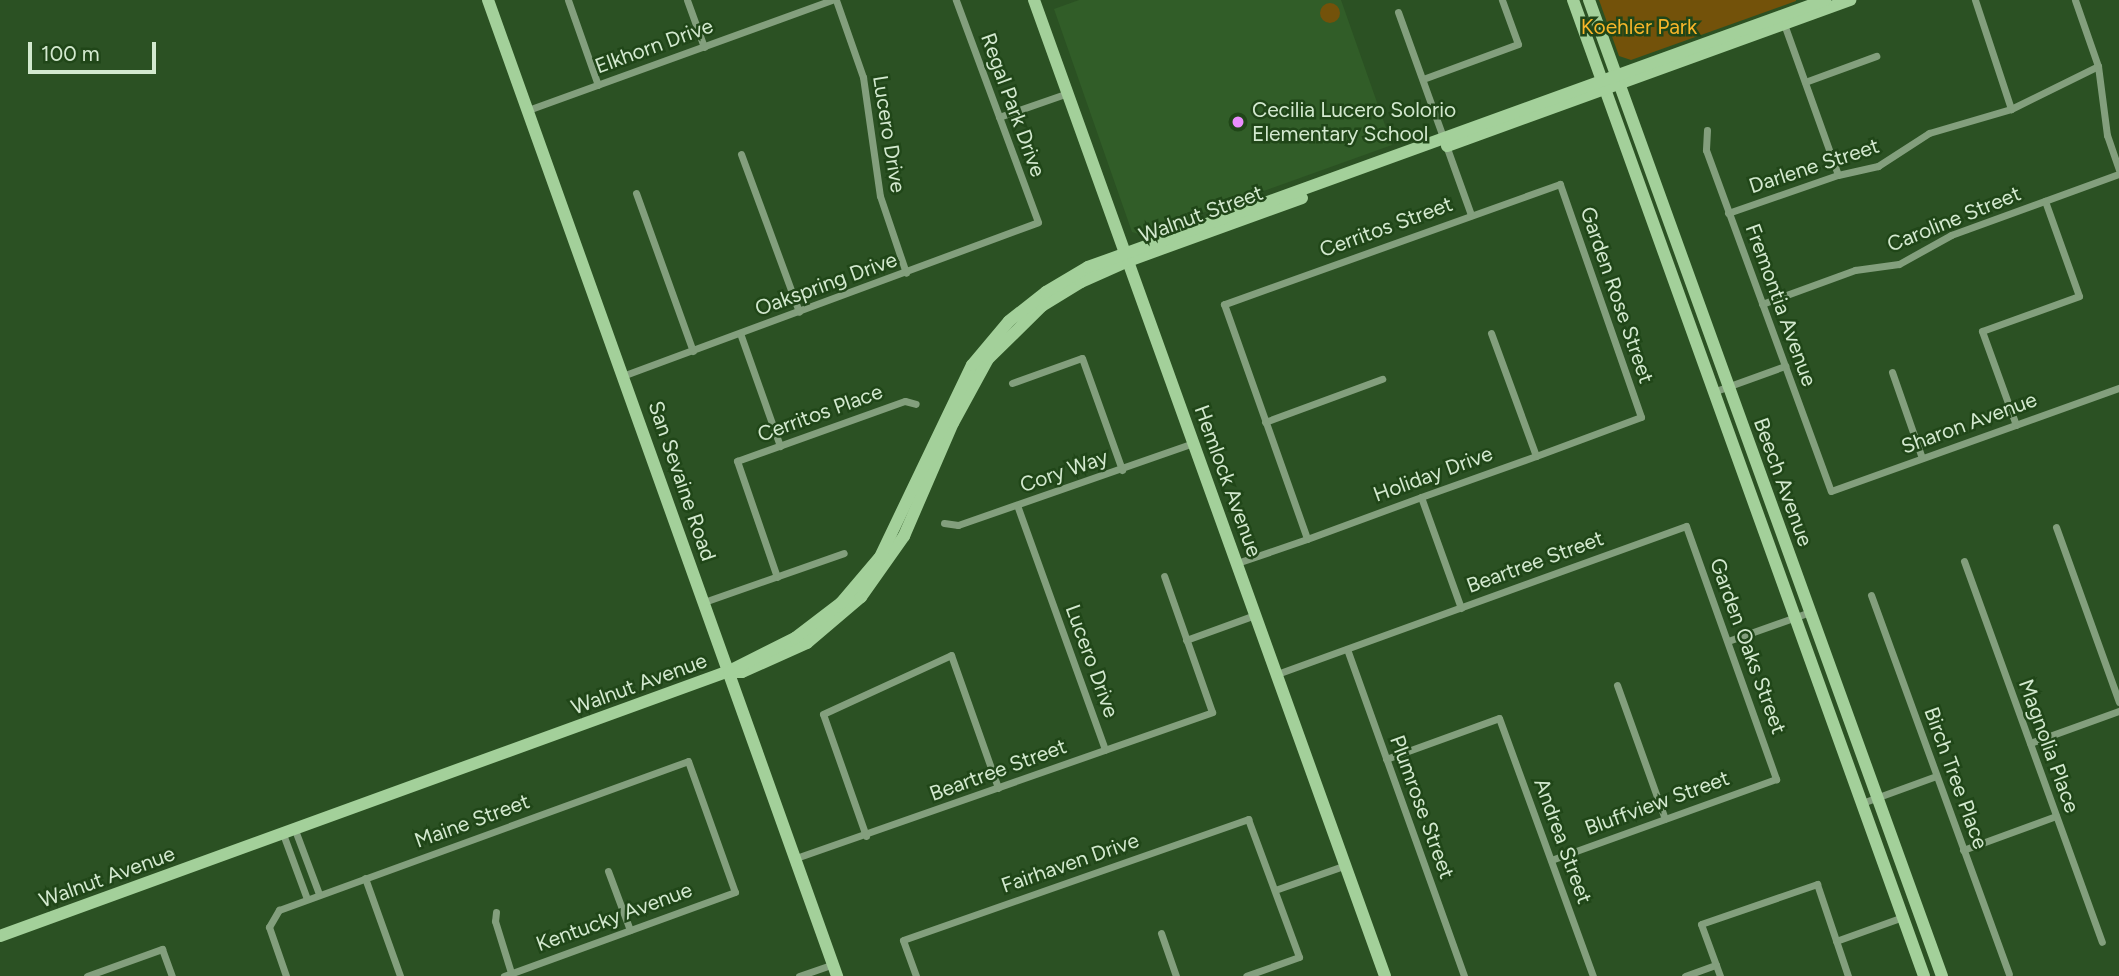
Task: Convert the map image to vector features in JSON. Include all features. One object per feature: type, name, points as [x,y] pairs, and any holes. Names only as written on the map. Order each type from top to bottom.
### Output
[{"type":"street","name":"San Sevaine Road","points":[[488,0],[625,375],[835,970]]},
{"type":"street","points":[[568,0],[598,85]]},
{"type":"street","points":[[687,0],[704,47]]},
{"type":"street","name":"Elkhorn Drive","points":[[528,110],[834,0]]},
{"type":"street","name":"Lucero Drive","points":[[834,0],[863,77],[880,196],[906,274]]},
{"type":"street","name":"Regal Park Drive","points":[[956,0],[1038,222]]},
{"type":"street","name":"Hemlock Avenue","points":[[1034,0],[1385,976]]},
{"type":"street","points":[[1423,79],[1518,44],[1502,0]]},
{"type":"street","name":"Beech Avenue","points":[[1573,0],[1924,976]]},
{"type":"street","name":"Beech Avenue","points":[[1590,0],[1942,976]]},
{"type":"street","name":"Walnut Street","points":[[1619,82],[1825,0]]},
{"type":"street","name":"Walnut Street","points":[[1126,256],[1850,0]]},
{"type":"street","points":[[1975,0],[2011,109]]},
{"type":"street","points":[[2075,0],[2098,66],[2107,135],[2119,172]]},
{"type":"street","points":[[1398,12],[1471,215]]},
{"type":"street","points":[[1784,24],[1838,174]]},
{"type":"street","points":[[1805,82],[1876,56]]},
{"type":"street","name":"Darlene Street","points":[[1728,213],[1838,174],[1878,166],[1949,125],[2011,109],[2098,66]]},
{"type":"street","points":[[999,117],[1068,93]]},
{"type":"street","name":"Fremontia Avenue","points":[[1707,130],[1706,150],[1831,491]]},
{"type":"street","points":[[741,154],[799,312]]},
{"type":"street","name":"Caroline Street","points":[[1762,304],[1855,270],[1899,264],[1951,235],[2119,172]]},
{"type":"street","name":"Cerritos Street","points":[[1265,422],[1224,304],[1560,184]]},
{"type":"street","name":"Garden Rose Street","points":[[1560,184],[1641,417]]},
{"type":"street","points":[[636,193],[693,351]]},
{"type":"street","points":[[2016,425],[1982,331],[2079,296],[2045,201]]},
{"type":"street","name":"Oakspring Drive","points":[[625,375],[906,274],[1038,222]]},
{"type":"street","name":"Walnut Avenue","points":[[0,936],[729,671],[818,622],[869,571],[895,530],[959,386],[1009,321],[1046,292],[1126,256]]},
{"type":"street","points":[[740,333],[780,446]]},
{"type":"street","points":[[1491,333],[1536,456]]},
{"type":"street","points":[[1012,383],[1082,358],[1122,470]]},
{"type":"street","points":[[1713,392],[1785,366]]},
{"type":"street","points":[[1892,372],[1922,458]]},
{"type":"street","points":[[1307,539],[1265,422],[1382,379]]},
{"type":"street","name":"Sharon Avenue","points":[[1831,491],[2119,388]]},
{"type":"street","name":"Cerritos Place","points":[[777,577],[737,461],[905,401],[916,404]]},
{"type":"street","name":"Holiday Drive","points":[[1237,564],[1641,417]]},
{"type":"street","name":"Cory Way","points":[[944,523],[958,526],[1194,443]]},
{"type":"street","points":[[1422,497],[1461,608]]},
{"type":"street","name":"Lucero Drive","points":[[1017,505],[1105,750]]},
{"type":"street","name":"Beartree Street","points":[[1277,674],[1686,526]]},
{"type":"street","name":"Garden Oaks Street","points":[[1686,526],[1776,779]]},
{"type":"street","points":[[2056,527],[2119,702]]},
{"type":"street","points":[[704,603],[844,553]]},
{"type":"street","name":"Magnolia Place","points":[[1964,561],[2102,942]]},
{"type":"street","points":[[1164,576],[1186,640],[1255,615]]},
{"type":"street","name":"Birch Tree Place","points":[[1871,595],[2009,974]]},
{"type":"street","points":[[1728,641],[1810,612]]},
{"type":"street","name":"Beartree Street","points":[[796,858],[1212,712],[1186,640]]},
{"type":"street","name":"Plumrose Street","points":[[1347,649],[1464,976]]},
{"type":"street","points":[[866,835],[823,714],[951,655],[999,788]]},
{"type":"street","points":[[1617,685],[1665,819]]},
{"type":"street","points":[[2030,743],[2119,711]]},
{"type":"street","name":"Andrea Street","points":[[1386,759],[1499,718],[1593,976]]},
{"type":"street","name":"Maine Street","points":[[286,976],[271,935],[270,919],[307,899],[688,761],[735,892]]},
{"type":"street","points":[[1862,803],[1936,776]]},
{"type":"street","name":"Bluffview Street","points":[[1551,860],[1776,779]]},
{"type":"street","points":[[1963,850],[2056,816]]},
{"type":"street","name":"Fairhaven Drive","points":[[916,976],[903,940],[1248,819],[1275,890]]},
{"type":"street","points":[[289,832],[319,894]]},
{"type":"street","points":[[289,832],[307,899]]},
{"type":"street","points":[[1246,976],[1299,957],[1275,890],[1346,865]]},
{"type":"street","points":[[608,871],[630,930]]},
{"type":"street","points":[[365,878],[400,976]]},
{"type":"street","points":[[1720,976],[1701,924],[1817,884],[1848,976]]},
{"type":"street","name":"Kentucky Avenue","points":[[509,975],[735,892]]},
{"type":"street","points":[[496,912],[495,921],[509,975]]},
{"type":"street","points":[[1836,941],[1903,917]]},
{"type":"street","points":[[1161,933],[1176,976]]},
{"type":"street","points":[[87,976],[162,949],[172,976]]},
{"type":"street","points":[[1685,976],[1716,965]]},
{"type":"street","points":[[799,976],[835,970]]},
{"type":"shaded area","name":"Cecilia Lucero Solorio Elementary School","points":[[1079,0],[1341,0],[1392,145],[1141,235],[1132,232],[1054,9]]},
{"type":"green space","name":"Koehler Park","points":[[1599,0],[1796,1],[1631,60],[1619,56]]},
{"type":"green space","points":[[1326,3],[1334,3],[1340,13],[1334,23],[1326,23],[1320,17],[1320,9]]},
{"type":"place","name":"Cecilia Lucero Solorio Elementary School","points":[[1238,122]]}]
